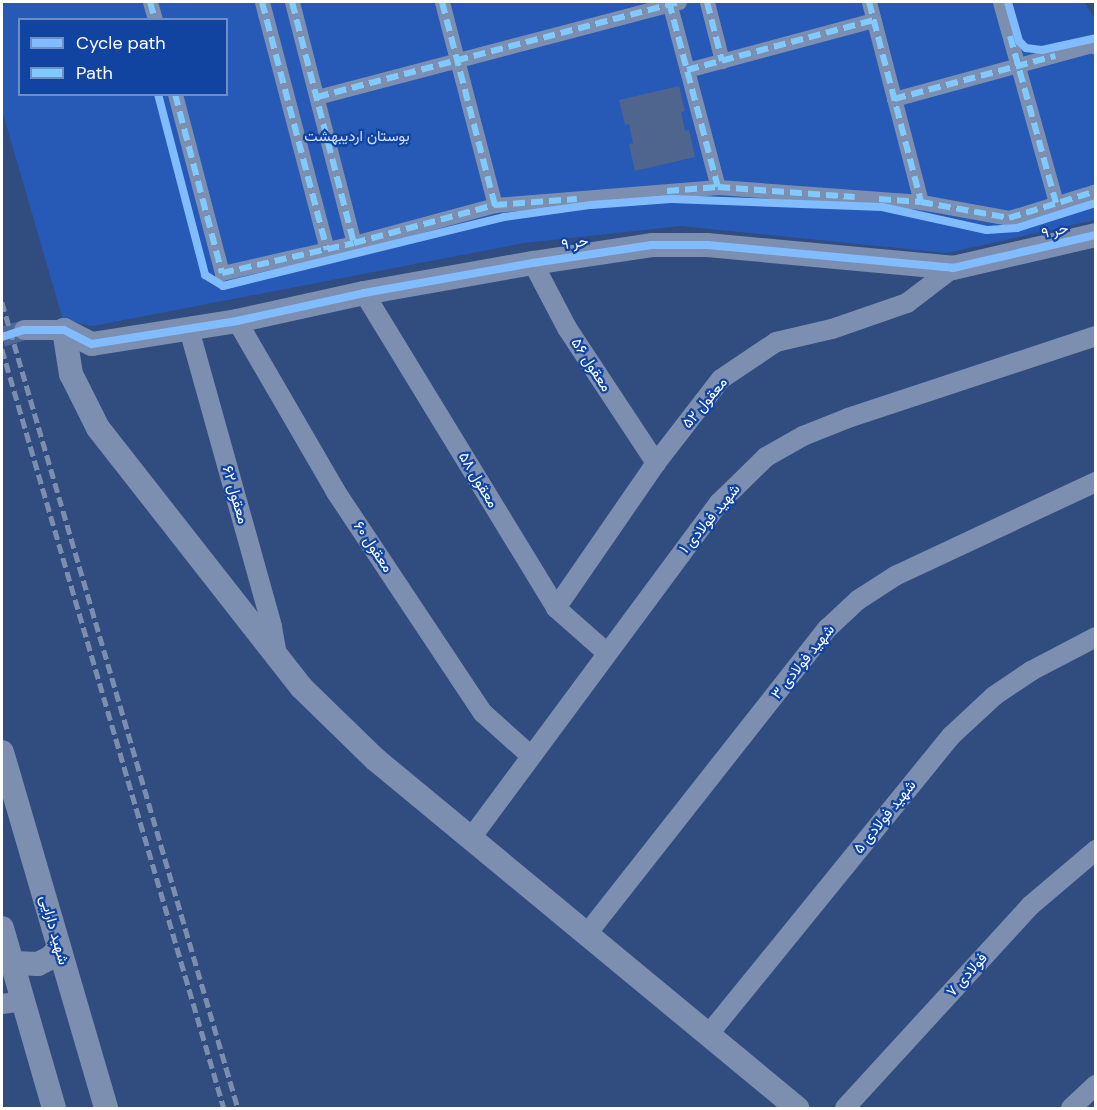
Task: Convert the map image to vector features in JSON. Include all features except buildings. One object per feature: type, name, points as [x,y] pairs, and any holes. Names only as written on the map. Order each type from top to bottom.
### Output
[{"type":"street","points":[[150,2],[154,18]]},
{"type":"street","points":[[262,2],[327,250]]},
{"type":"street","points":[[292,2],[354,243]]},
{"type":"street","points":[[442,2],[495,205]]},
{"type":"street","points":[[317,98],[673,2],[687,70],[718,187]]},
{"type":"street","points":[[707,2],[722,61]]},
{"type":"street","points":[[869,2],[921,202]]},
{"type":"street","points":[[1000,2],[1056,203]]},
{"type":"street","points":[[687,70],[873,20]]},
{"type":"street","points":[[894,99],[1092,45],[1095,47]]},
{"type":"street","points":[[175,96],[222,273],[327,250],[495,205],[718,187],[921,202],[1009,218],[1095,191]]},
{"type":"street","name":"حر ۹","points":[[64,330],[92,344],[237,321],[364,293],[533,263],[652,245],[707,245],[953,268],[1095,235]]},
{"type":"street","name":"معقول ۵۶","points":[[533,263],[567,328],[656,463]]},
{"type":"street","name":"معقول ۵۲","points":[[556,608],[656,463],[721,379],[776,342],[832,329],[907,303],[953,268]]},
{"type":"street","name":"معقول ۵۸","points":[[364,293],[556,608],[607,653]]},
{"type":"street","name":"معقول ۶۰","points":[[237,321],[336,492],[483,713],[531,756]]},
{"type":"street","name":"معقول ۶۲","points":[[189,329],[272,627],[278,662]]},
{"type":"street","points":[[24,330],[64,330],[71,374],[98,428],[278,662],[375,759],[797,1108]]},
{"type":"street","name":"شهید فولادی ۱","points":[[471,838],[719,503],[766,457],[803,436],[848,418],[1095,336]]},
{"type":"street","name":"شهید فولادی ۳","points":[[586,935],[828,628],[858,600],[895,576],[1095,482]]},
{"type":"street","name":"شهید فولادی ۵","points":[[708,1035],[951,736],[994,696],[1031,671],[1095,637]]},
{"type":"street","name":"شهید دارایی","points":[[2,752],[106,1108]]},
{"type":"street","name":"فولادی ۷","points":[[845,1108],[1030,906],[1095,850]]},
{"type":"street","points":[[2,928],[12,963],[12,1002],[54,1108]]},
{"type":"street","points":[[12,963],[38,963],[50,958],[59,949]]},
{"type":"street","points":[[1071,1108],[1095,1085]]},
{"type":"green space","name":"بوستان اردیبهشت","points":[[2,2],[1084,2],[1095,19],[1095,220],[947,253],[681,226],[524,243],[93,326],[63,320],[2,110]]},
{"type":"tunnel","points":[[2,337],[24,330]]},
{"type":"railway","points":[[2,302],[238,1108]]},
{"type":"railway","points":[[2,349],[224,1108]]},
{"type":"marked path","points":[[150,2],[154,18]]},
{"type":"marked path","points":[[262,2],[327,250]]},
{"type":"marked path","points":[[292,2],[354,243]]},
{"type":"marked path","points":[[442,2],[495,205]]},
{"type":"marked path","points":[[669,2],[718,187]]},
{"type":"marked path","points":[[317,97],[679,2]]},
{"type":"marked path","points":[[707,2],[722,61]]},
{"type":"marked path","points":[[869,2],[921,202]]},
{"type":"marked path","points":[[687,70],[873,20]]},
{"type":"marked path","points":[[1010,36],[1056,203]]},
{"type":"marked path","points":[[894,99],[1055,56]]},
{"type":"marked path","points":[[176,96],[222,273],[354,243],[495,205],[577,199]]},
{"type":"marked path","points":[[667,191],[718,187],[855,197]]},
{"type":"marked path","points":[[879,199],[921,202],[1009,218],[1096,191]]},
{"type":"cycle path","points":[[1008,2],[1019,41],[1026,48],[1042,50],[1096,38]]},
{"type":"cycle path","points":[[159,96],[205,275],[223,286],[504,217],[591,205],[671,199],[882,207],[987,230],[1017,228],[1096,203]]},
{"type":"cycle path","points":[[2,337],[24,330],[64,330],[92,344],[237,321],[364,293],[533,263],[652,245],[707,245],[953,268],[1096,235]]}]
